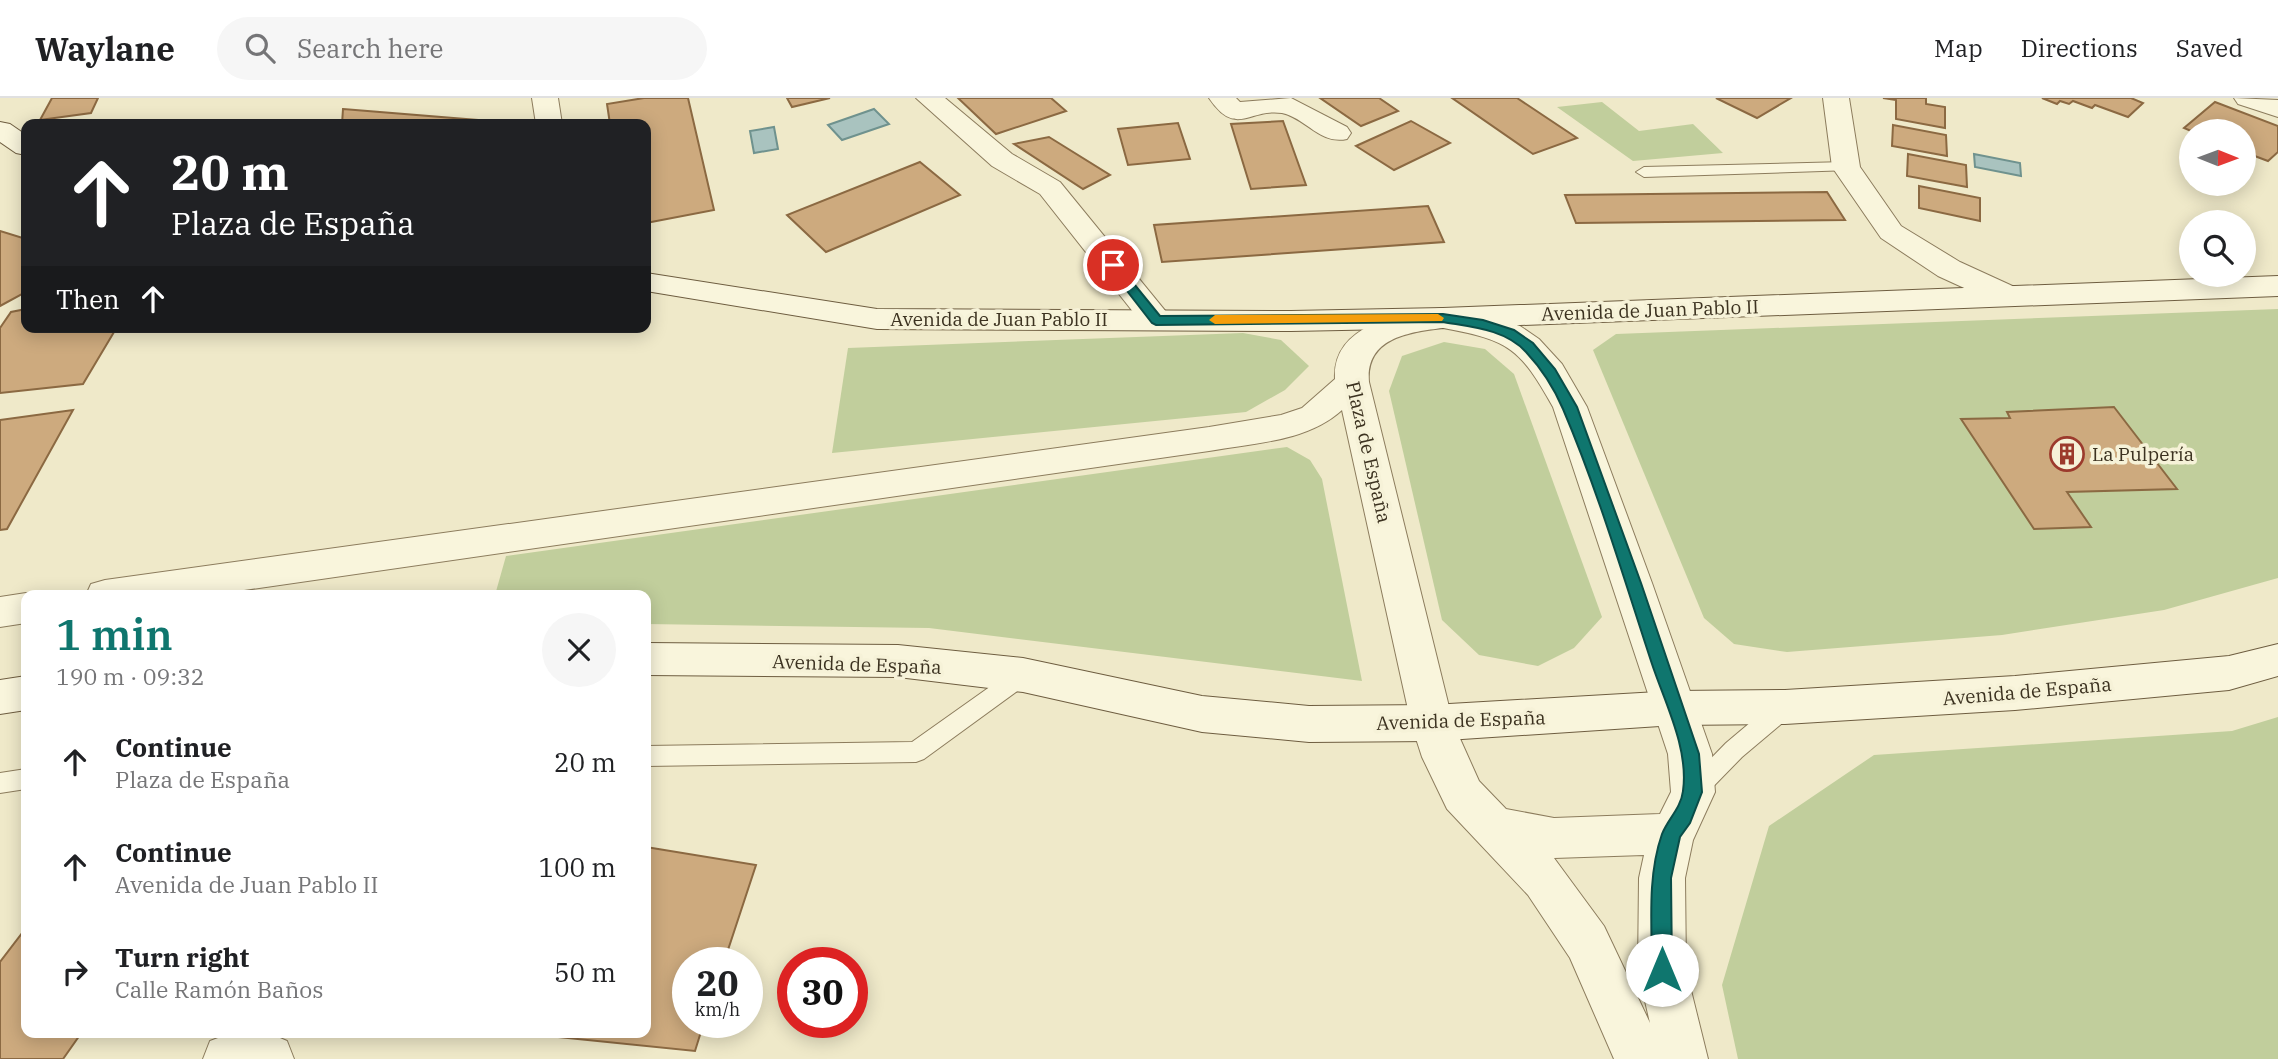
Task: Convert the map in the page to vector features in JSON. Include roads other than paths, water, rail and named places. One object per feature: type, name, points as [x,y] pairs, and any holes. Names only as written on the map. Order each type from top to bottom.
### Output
[{"type":"street","points":[[545,98],[548,119]]},
{"type":"street","points":[[929,98],[1002,160],[1050,188],[1156,320]]},
{"type":"street","points":[[1222,98],[1234,111],[1287,105],[1336,133]]},
{"type":"street","points":[[1836,98],[1846,167],[1891,232],[1949,269],[2008,296]]},
{"type":"street","points":[[2247,98],[2278,109]]},
{"type":"street","points":[[0,130],[21,144]]},
{"type":"street","points":[[0,157],[21,161]]},
{"type":"street","name":"Avenida de Juan Pablo II","points":[[651,283],[877,319],[1156,320],[1443,318],[2278,286]]},
{"type":"street","name":"Plaza de España","points":[[1640,1059],[1587,942],[1544,880],[1463,795],[1444,757],[1432,723],[1352,382],[1351,368],[1358,352],[1375,336],[1401,323],[1443,318],[1509,333],[1528,346],[1550,372],[1570,407],[1690,754],[1693,792],[1683,817],[1672,834],[1661,878],[1662,970],[1683,1059]]},
{"type":"street","points":[[136,590],[1209,439],[1284,426],[1314,416],[1352,382]]},
{"type":"street","points":[[0,612],[21,609]]},
{"type":"street","name":"Avenida de España","points":[[651,659],[898,661],[1023,675],[1202,714],[1309,724],[1432,723],[1675,708],[1785,708],[2015,694],[2229,673],[2278,660]]},
{"type":"street","points":[[0,697],[21,694]]},
{"type":"street","points":[[1495,827],[1554,838],[1672,834]]},
{"type":"street","points":[[228,1059],[254,1054],[269,1059]]},
{"type":"lane","points":[[1644,172],[1846,167]]},
{"type":"lane","points":[[651,756],[916,752],[1023,675]]},
{"type":"lane","points":[[1693,792],[1734,750],[1785,708]]},
{"type":"lane","points":[[0,783],[21,780]]},
{"type":"water","points":[[874,109],[889,124],[842,140],[828,125]]},
{"type":"water","points":[[774,127],[778,149],[754,153],[750,131]]},
{"type":"water","points":[[1974,154],[2020,163],[2021,176],[1975,167]]},
{"type":"place","name":"La Pulpería","points":[[2067,454]]}]
